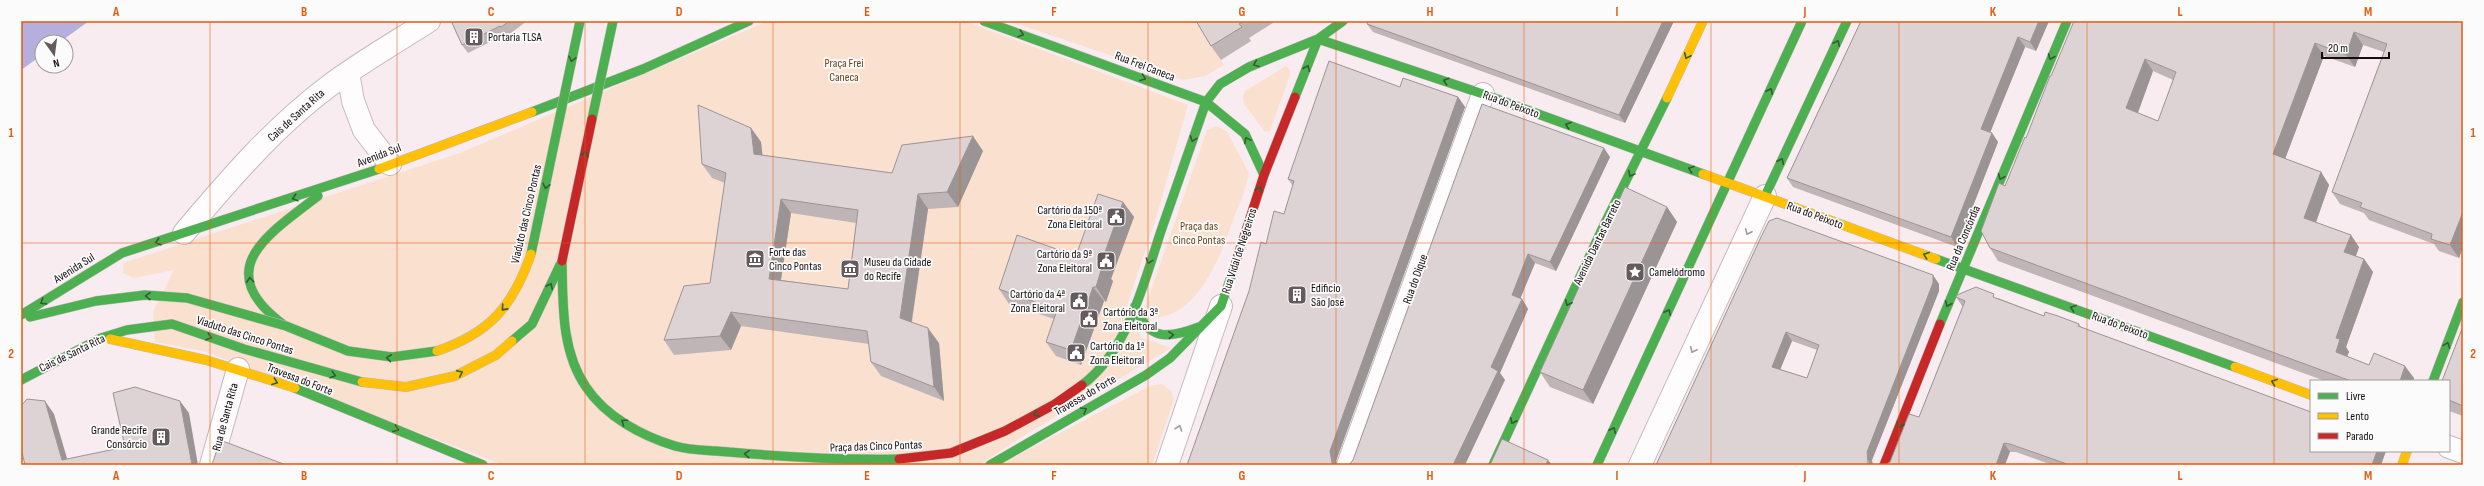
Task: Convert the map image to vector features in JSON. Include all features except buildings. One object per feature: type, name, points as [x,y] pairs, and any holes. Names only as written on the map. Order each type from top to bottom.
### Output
[{"type":"street","name":"Cais de Santa Rita","points":[[184,233],[231,177],[277,131],[329,86],[430,21]]},
{"type":"street","name":"Viaduto das Cinco Pontas","points":[[21,319],[96,301],[145,295],[187,298],[286,326],[348,351],[395,359],[437,353],[457,345],[496,317],[509,303],[522,279],[531,254],[580,21]]},
{"type":"street","name":"Viaduto das Cinco Pontas","points":[[613,21],[562,261],[563,310],[570,353],[586,387],[606,409],[643,435],[677,448],[786,458]]},
{"type":"street","name":"Avenida Sul","points":[[21,316],[122,253],[332,186],[643,69],[749,21]]},
{"type":"street","name":"Rua Frei Caneca","points":[[984,21],[1082,55],[1206,102],[1233,122],[1244,134],[1264,175]]},
{"type":"street","name":"Praça das Cinco Pontas","points":[[786,458],[898,460],[951,453],[1005,431],[1055,404],[1091,378],[1115,348],[1135,306],[1206,102],[1220,84],[1249,67],[1318,39],[1343,21]]},
{"type":"street","name":"Avenida Dantas Barreto","points":[[1493,465],[1604,225],[1642,152],[1703,21]]},
{"type":"street","points":[[1596,465],[1802,21]]},
{"type":"street","points":[[1640,465],[1847,21]]},
{"type":"street","name":"Rua da Concórdia","points":[[1884,465],[1963,268],[2066,21]]},
{"type":"street","name":"Rua do Peixoto","points":[[1318,39],[1483,94],[2310,395]]},
{"type":"street","name":"Rua Vidal de Negreiros","points":[[1167,465],[1264,175],[1318,39]]},
{"type":"street","points":[[348,73],[353,101],[364,130],[390,164]]},
{"type":"street","name":"Rua do Dique","points":[[1348,465],[1483,94]]},
{"type":"street","points":[[286,326],[267,314],[258,303],[250,285],[249,261],[272,231],[332,186]]},
{"type":"street","name":"Viaduto das Cinco Pontas","points":[[172,324],[244,349],[352,380],[406,387],[455,376],[496,355],[532,324],[562,261]]},
{"type":"street","points":[[2433,380],[2463,302]]},
{"type":"street","points":[[1135,306],[1138,317],[1145,329],[1154,334],[1184,334],[1203,325]]},
{"type":"street","name":"Travessa do Forte","points":[[990,465],[1146,375],[1170,358],[1221,306]]},
{"type":"street","name":"Cais de Santa Rita","points":[[21,380],[101,338],[127,330],[172,324]]},
{"type":"street","name":"Travessa do Forte","points":[[101,338],[167,348],[238,369],[483,465]]},
{"type":"street","name":"Rua de Santa Rita","points":[[211,465],[238,369]]},
{"type":"street","points":[[2450,447],[2463,452]]},
{"type":"street","points":[[2402,465],[2407,452]]},
{"type":"green space","name":"Praça das Cinco Pontas","points":[[768,21],[965,21],[1188,105],[1155,221],[1126,308],[1142,338],[1171,348],[1028,433],[979,465],[504,465],[203,351],[155,342],[153,312],[174,270],[134,278],[123,273],[123,263],[460,153]]},
{"type":"green space","points":[[1009,21],[1195,21],[1224,65],[1205,76],[1183,80]]},
{"type":"green space","points":[[1286,66],[1290,70],[1290,75],[1270,131],[1265,132],[1244,104],[1243,97],[1245,91]]},
{"type":"green space","name":"Praça das Cinco Pontas","points":[[1217,126],[1227,132],[1248,171],[1246,187],[1224,245],[1207,279],[1197,294],[1185,306],[1171,314],[1155,317],[1145,307],[1207,130]]},
{"type":"green space","points":[[1162,384],[1171,391],[1174,399],[1152,465],[999,465],[1150,386]]},
{"type":"shaded area","points":[[21,21],[89,21],[71,34],[34,34],[34,61],[21,70]]},
{"type":"traffic: fast","points":[[531,254],[580,21]]},
{"type":"traffic: fast","points":[[592,119],[613,21]]},
{"type":"traffic: fast","points":[[532,112],[643,69],[749,21]]},
{"type":"traffic: fast","points":[[984,21],[1206,102],[1245,134],[1264,175]]},
{"type":"traffic: fast","points":[[1082,385],[1098,370],[1112,353],[1133,313],[1206,102],[1220,84],[1249,67],[1318,39],[1343,21]]},
{"type":"traffic: fast","points":[[1597,465],[1802,21]]},
{"type":"traffic: fast","points":[[1765,196],[1847,21]]},
{"type":"traffic: fast","points":[[1940,324],[2067,21]]},
{"type":"traffic: fast","points":[[1318,39],[1483,94],[1703,174]]},
{"type":"traffic: fast","points":[[1295,97],[1318,39]]},
{"type":"traffic: fast","points":[[1493,465],[1604,225],[1667,98]]},
{"type":"traffic: fast","points":[[21,315],[122,253],[379,169]]},
{"type":"traffic: fast","points":[[284,325],[262,305],[251,287],[249,270],[254,254],[265,239],[318,196]]},
{"type":"traffic: fast","points":[[1936,259],[2235,367]]},
{"type":"traffic: fast","points":[[562,261],[563,310],[572,358],[578,373],[594,398],[614,416],[626,424],[650,437],[688,449],[814,458],[899,459]]},
{"type":"traffic: fast","points":[[512,341],[532,324],[560,265]]},
{"type":"traffic: fast","points":[[990,465],[1146,375],[1170,358],[1221,306],[1233,271]]},
{"type":"traffic: fast","points":[[30,317],[96,301],[145,295],[187,298]]},
{"type":"traffic: fast","points":[[187,298],[286,326],[348,351],[392,357],[437,351]]},
{"type":"traffic: fast","points":[[2433,380],[2463,302]]},
{"type":"traffic: fast","points":[[1135,306],[1146,326],[1160,334],[1178,334],[1199,327]]},
{"type":"traffic: fast","points":[[21,380],[101,338],[127,330],[172,324],[244,349],[362,382]]},
{"type":"traffic: fast","points":[[295,388],[483,465]]},
{"type":"traffic: slow","points":[[1667,98],[1703,21]]},
{"type":"traffic: slow","points":[[379,169],[532,112]]},
{"type":"traffic: slow","points":[[1703,174],[1936,259]]},
{"type":"traffic: slow","points":[[437,351],[472,336],[497,315],[516,289],[531,254]]},
{"type":"traffic: slow","points":[[110,339],[206,360],[295,388]]},
{"type":"traffic: slow","points":[[362,382],[406,387],[455,376],[496,355],[512,341]]},
{"type":"traffic: slow","points":[[2235,367],[2310,395]]},
{"type":"traffic: slow","points":[[2402,465],[2407,452]]},
{"type":"traffic: jam","points":[[1233,271],[1264,175],[1295,97]]},
{"type":"traffic: jam","points":[[562,261],[592,119]]},
{"type":"traffic: jam","points":[[1884,465],[1940,324]]},
{"type":"traffic: jam","points":[[899,459],[951,453],[1005,431],[1055,404],[1082,385]]},
{"type":"place","name":"Portaria TLSA","points":[[474,37]]},
{"type":"place","name":"Cartório da 150ª Zona Eleitoral","points":[[1116,217]]},
{"type":"place","name":"Forte das Cinco Pontas","points":[[755,259]]},
{"type":"place","name":"Cartório da 9ª Zona Eleitoral","points":[[1106,261]]},
{"type":"place","name":"Museu da Cidade do Recife","points":[[850,269]]},
{"type":"place","name":"Camelódromo","points":[[1635,272]]},
{"type":"place","name":"Edificio São José","points":[[1297,295]]},
{"type":"place","name":"Cartório da 4ª Zona Eleitoral","points":[[1079,301]]},
{"type":"place","name":"Cartório da 3ª Zona Eleitoral","points":[[1089,319]]},
{"type":"place","name":"Cartório da 1ª Zona Eleitoral","points":[[1076,353]]},
{"type":"place","name":"Grande Recife Consórcio","points":[[161,437]]},
{"type":"park label","name":"Praça Frei Caneca","points":[[844,70]]}]
